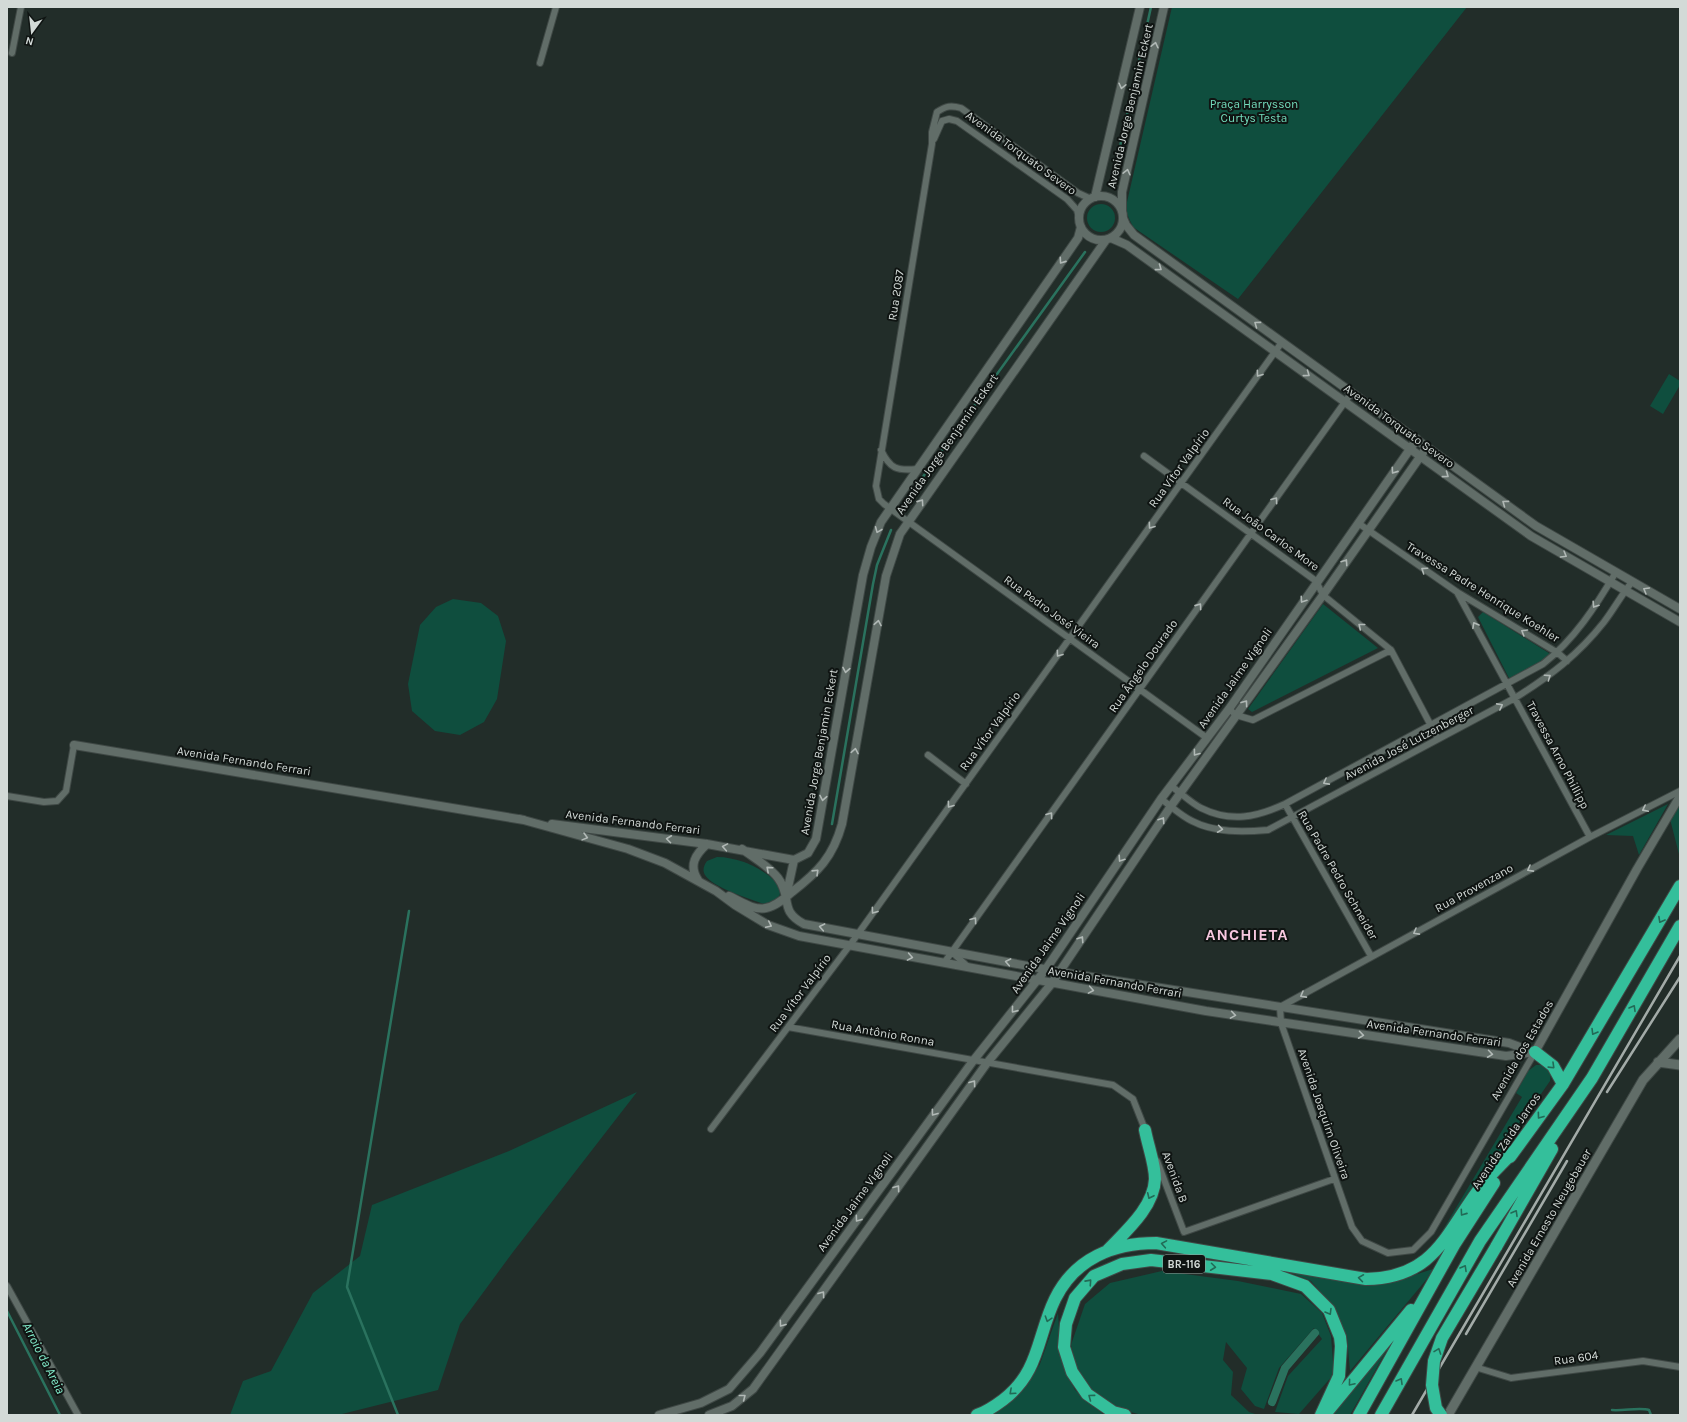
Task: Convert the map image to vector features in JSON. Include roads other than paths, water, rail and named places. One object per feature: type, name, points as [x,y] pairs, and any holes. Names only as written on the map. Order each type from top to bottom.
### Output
[{"type":"highway","name":"Avenida Zaida Jarros","points":[[1359,1415],[1454,1245],[1515,1150],[1563,1084],[1680,886]]},
{"type":"highway","points":[[1441,1415],[1436,1408],[1432,1385],[1434,1361],[1442,1338],[1496,1247],[1680,926]]},
{"type":"highway","points":[[1535,1052],[1554,1066],[1563,1084]]},
{"type":"highway","points":[[1381,1415],[1480,1241],[1592,1078]]},
{"type":"highway","points":[[977,1415],[1004,1399],[1015,1390],[1023,1380],[1035,1361],[1055,1300],[1061,1289],[1084,1264],[1108,1250],[1143,1211],[1153,1191],[1155,1178],[1145,1130]]},
{"type":"highway","points":[[1108,1250],[1132,1245],[1156,1243],[1366,1279],[1383,1279],[1401,1274],[1422,1264],[1439,1248],[1484,1184],[1515,1150]]},
{"type":"highway","name":"BR-116","points":[[1125,1415],[1113,1412],[1087,1394],[1072,1372],[1064,1347],[1066,1324],[1075,1298],[1094,1276],[1122,1264],[1151,1260],[1272,1274],[1305,1286],[1329,1310],[1340,1337],[1341,1346],[1339,1376],[1320,1415]]},
{"type":"highway","points":[[1324,1415],[1430,1288]]},
{"type":"main road","name":"Avenida Ernesto Neugebauer","points":[[1448,1415],[1643,1080],[1680,1039]]},
{"type":"main road","points":[[1658,1062],[1680,1065]]},
{"type":"street","points":[[12,53],[21,7]]},
{"type":"street","points":[[540,63],[556,7]]},
{"type":"street","name":"Avenida Jorge Benjamin Eckert","points":[[1093,198],[1101,182],[1140,7]]},
{"type":"street","name":"Avenida Jorge Benjamin Eckert","points":[[1122,215],[1122,192],[1164,7]]},
{"type":"street","name":"Rua 2087","points":[[887,506],[879,499],[876,486],[932,144],[932,132],[937,112],[945,107],[953,106],[960,108]]},
{"type":"street","name":"Avenida Torquato Severo","points":[[960,108],[1078,193],[1093,198]]},
{"type":"street","name":"Avenida Torquato Severo","points":[[932,144],[942,121],[950,119],[957,121],[1067,199],[1077,210],[1079,218]]},
{"type":"street","points":[[1093,198],[1108,198],[1118,205],[1122,215],[1120,230],[1108,239],[1091,238],[1080,227],[1079,218],[1082,207],[1093,198]]},
{"type":"street","name":"Avenida Torquato Severo","points":[[1122,215],[1126,225],[1134,235],[1536,526],[1680,609]]},
{"type":"street","name":"Avenida Jorge Benjamin Eckert","points":[[794,860],[808,853],[816,839],[863,574],[871,547],[887,506],[917,469],[1078,238],[1080,227]]},
{"type":"street","name":"Avenida Jorge Benjamin Eckert","points":[[716,891],[755,908],[766,909],[776,905],[823,865],[837,843],[842,824],[886,576],[900,534],[1108,239]]},
{"type":"street","name":"Avenida Torquato Severo","points":[[1108,239],[1127,245],[1530,536],[1680,622]]},
{"type":"street","name":"Rua Vítor Valpírio","points":[[711,1129],[850,946],[1282,342]]},
{"type":"street","name":"Rua Ângelo Dourado","points":[[944,963],[1352,392]]},
{"type":"street","name":"Avenida Jaime Vignoli","points":[[659,1415],[701,1403],[729,1389],[760,1353],[973,1060],[1046,969],[1161,799],[1229,709],[1316,581],[1416,439]]},
{"type":"street","name":"Avenida Jaime Vignoli","points":[[709,1415],[732,1406],[753,1388],[988,1063],[1060,972],[1180,793],[1323,595],[1426,447]]},
{"type":"street","points":[[882,450],[886,462],[897,469],[917,469]]},
{"type":"street","name":"Rua João Carlos More","points":[[1144,456],[1316,581],[1323,595],[1391,650],[1438,739]]},
{"type":"street","points":[[1478,497],[1485,489]]},
{"type":"street","name":"Rua Pedro José Vieira","points":[[887,506],[1207,738]]},
{"type":"street","name":"Travessa Padre Henrique Koehler","points":[[1358,523],[1457,592],[1558,653],[1567,661]]},
{"type":"street","name":"Avenida José Lutzenberger","points":[[1171,786],[1201,808],[1219,815],[1245,817],[1263,814],[1285,804],[1543,664],[1558,653],[1589,614],[1616,572]]},
{"type":"street","name":"Avenida José Lutzenberger","points":[[1161,799],[1191,821],[1215,829],[1244,832],[1268,830],[1515,698],[1552,674],[1567,661],[1603,622],[1632,582]]},
{"type":"street","name":"Travessa Arno Phillipp","points":[[1457,592],[1590,837]]},
{"type":"street","points":[[1229,709],[1236,715],[1253,720],[1391,650]]},
{"type":"street","name":"Avenida Fernando Ferrari","points":[[7,796],[44,802],[57,801],[66,791],[74,745],[520,819],[707,844],[794,860]]},
{"type":"street","points":[[928,755],[966,784]]},
{"type":"street","name":"Rua Provenzano","points":[[1280,1007],[1590,837],[1680,791]]},
{"type":"street","name":"Avenida dos Estados","points":[[1352,1227],[1362,1242],[1388,1253],[1413,1250],[1431,1232],[1535,1052],[1637,868],[1680,796]]},
{"type":"street","name":"Rua Padre Pedro Schneider","points":[[1285,804],[1371,956]]},
{"type":"street","name":"Avenida Fernando Ferrari","points":[[520,819],[628,849],[665,863],[716,891],[735,905],[768,925],[799,936],[1206,1011],[1281,1023],[1506,1056],[1535,1052]]},
{"type":"street","points":[[698,881],[694,874],[695,858],[707,844]]},
{"type":"street","name":"Avenida Fernando Ferrari","points":[[742,850],[774,873],[778,878],[786,897],[788,911],[793,918],[804,924],[1060,972],[1509,1043],[1535,1052]]},
{"type":"street","points":[[786,897],[794,860]]},
{"type":"street","points":[[952,952],[971,968]]},
{"type":"street","points":[[1206,1011],[1209,996]]},
{"type":"street","name":"Avenida Joaquim Oliveira","points":[[1280,1007],[1281,1023],[1334,1179],[1352,1227]]},
{"type":"street","name":"Rua Antônio Ronna","points":[[788,1027],[988,1063]]},
{"type":"street","name":"Avenida B","points":[[988,1063],[1113,1085],[1133,1099],[1184,1232],[1334,1179]]},
{"type":"street","points":[[7,1286],[78,1415]]},
{"type":"street","points":[[800,1297],[812,1307]]},
{"type":"street","name":"Rua 604","points":[[1475,1367],[1511,1378],[1643,1362],[1680,1367]]},
{"type":"waterway","points":[[1111,187],[1151,7]]},
{"type":"waterway","points":[[907,499],[1085,252]]},
{"type":"waterway","points":[[832,824],[873,584],[877,565],[891,530]]},
{"type":"waterway","points":[[398,1415],[347,1287],[409,911]]},
{"type":"waterway","name":"Arroio da Areia","points":[[7,1311],[60,1415]]},
{"type":"waterway","name":"Arroio da Areia","points":[[1272,1402],[1285,1368],[1315,1333]]},
{"type":"waterway","points":[[1612,1410],[1645,1409],[1649,1410],[1651,1415]]},
{"type":"railway","points":[[1412,1415],[1680,956]]},
{"type":"railway","points":[[1607,1092],[1680,977]]},
{"type":"railway","points":[[1466,1334],[1567,1161]]},
{"type":"district","name":"ANCHIETA","points":[[1247,934]]},
{"type":"park label","name":"Praça Harrysson Curtys Testa","points":[[1254,111]]}]
